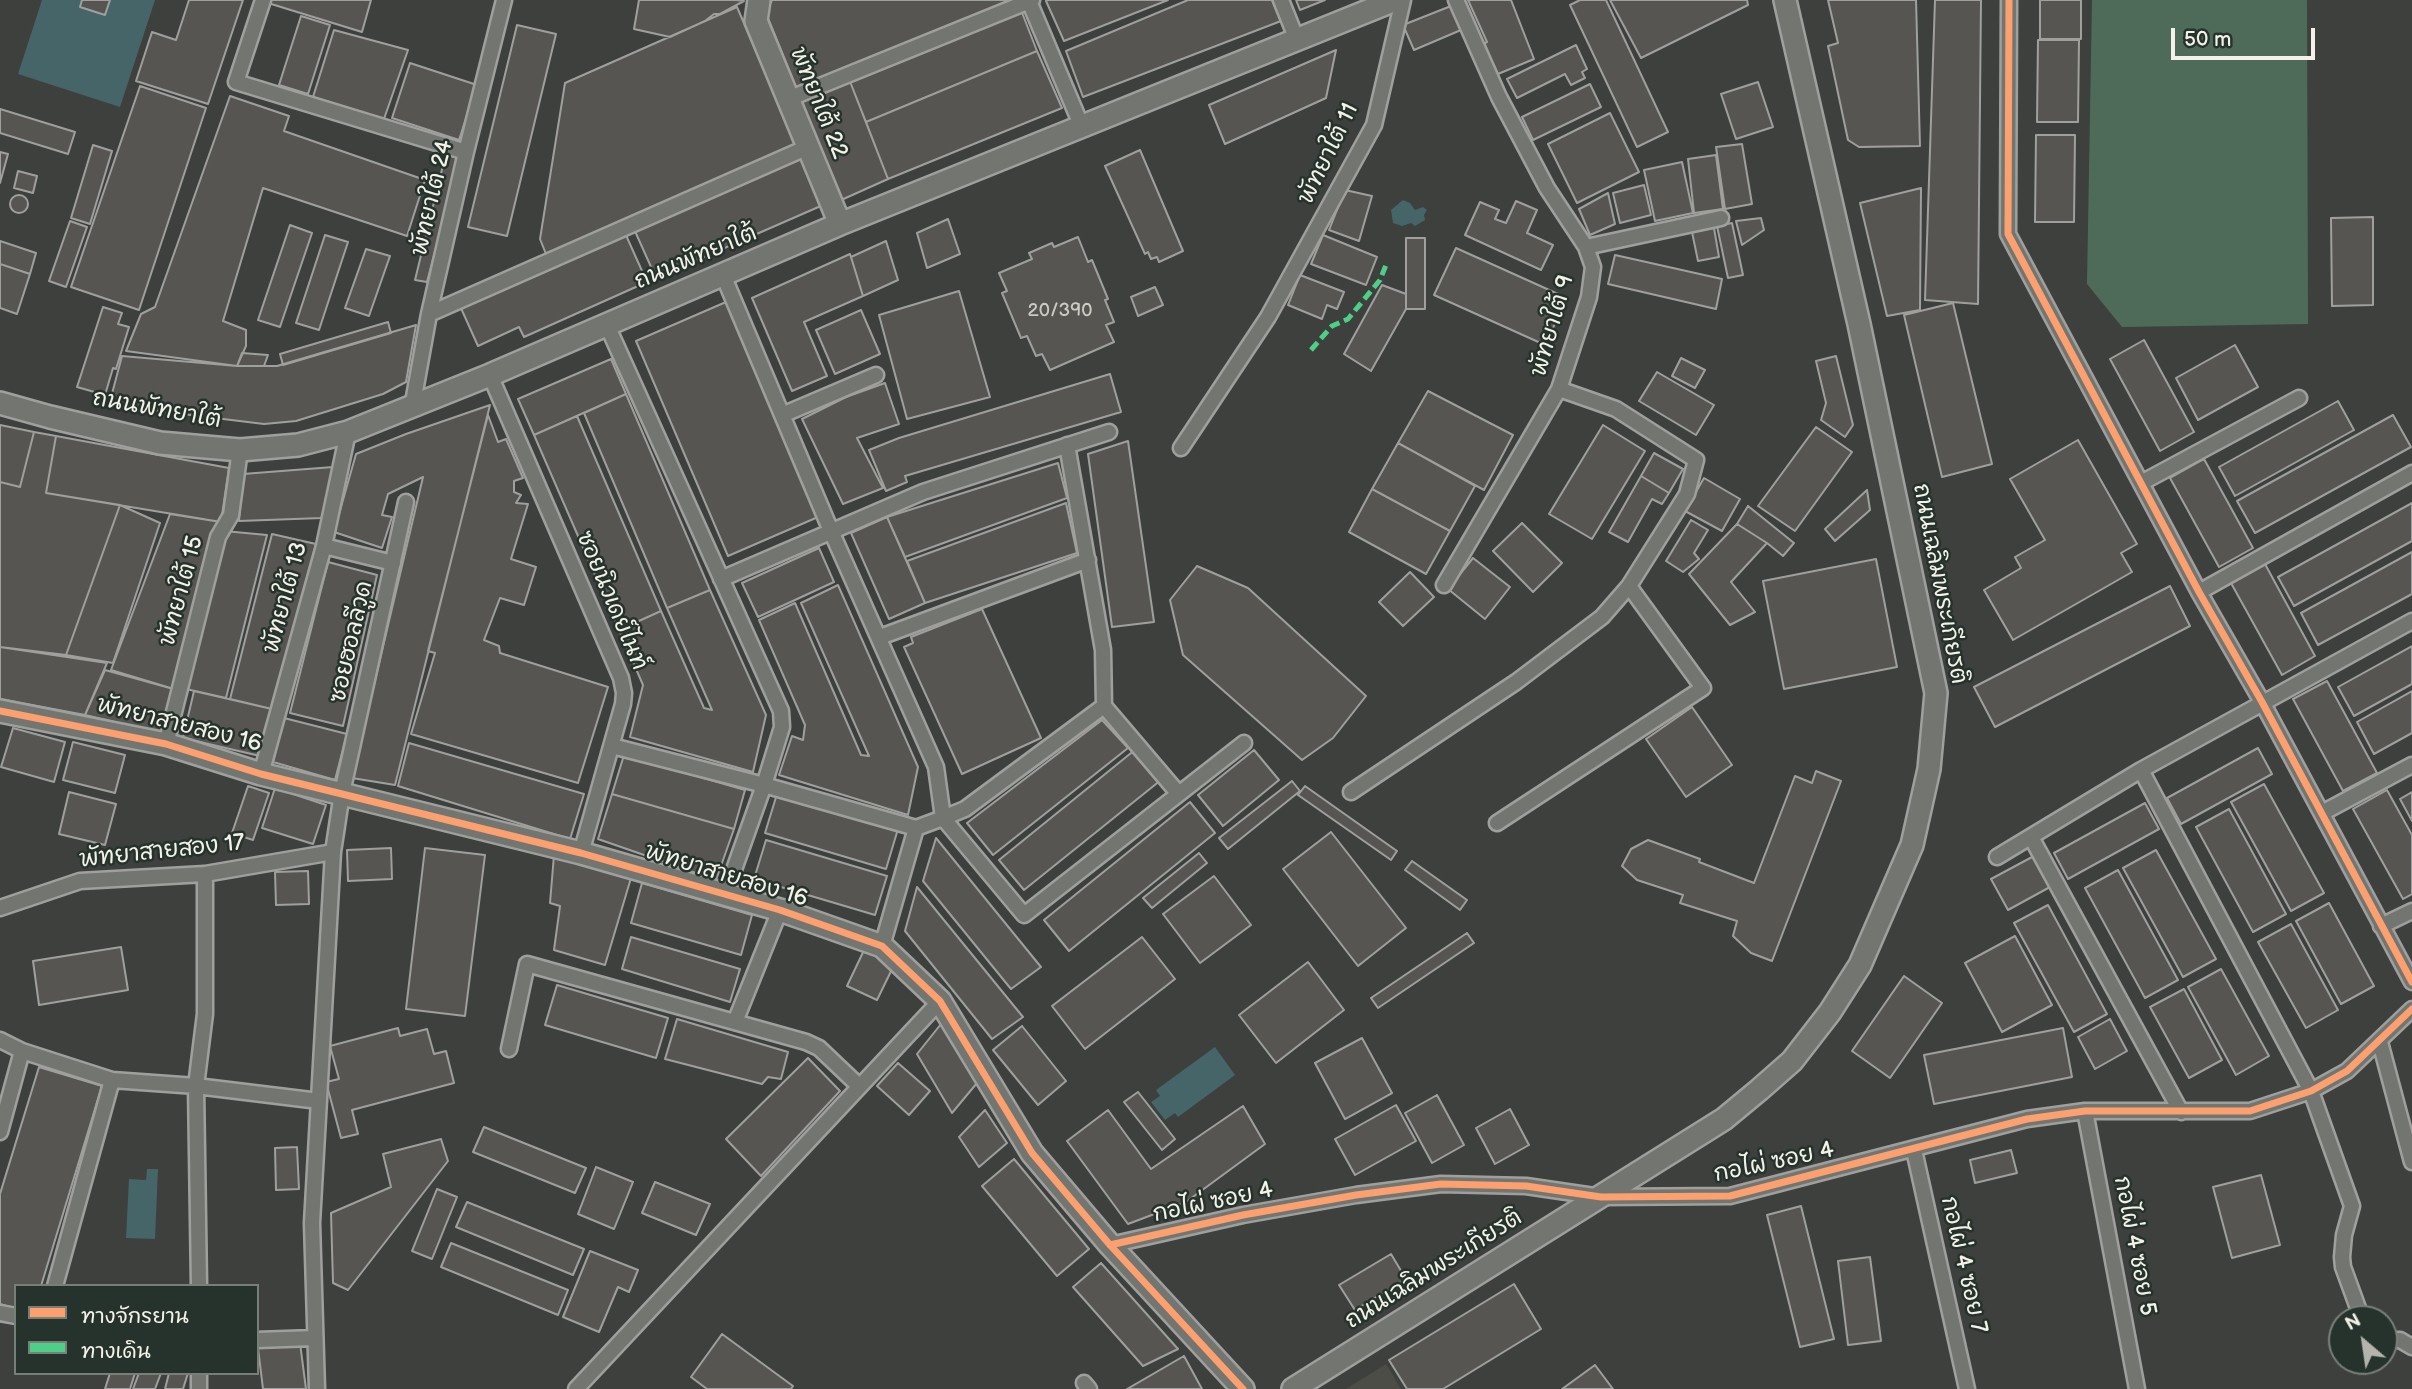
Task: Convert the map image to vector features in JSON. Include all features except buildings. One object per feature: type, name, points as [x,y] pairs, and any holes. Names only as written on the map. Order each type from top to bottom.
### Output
[{"type":"main road","name":"พัทยาใต้ 22","points":[[760,0],[756,21],[840,224]]},
{"type":"main road","name":"ถนนพัทยาใต้","points":[[0,403],[160,443],[240,450],[298,445],[348,432],[412,408],[840,224],[1395,0]]},
{"type":"main road","name":"ถนนเฉลิมพระเกียรติ","points":[[1293,1389],[1724,1119],[1759,1090],[1792,1061],[1830,1012],[1860,965],[1908,855],[1929,769],[1936,693],[1856,310],[1785,0]]},
{"type":"main road","name":"พัทยาสายสอง 16","points":[[0,711],[166,744],[261,774],[581,853],[780,910],[882,946],[940,1001],[1032,1153],[1110,1245],[1243,1389]]},
{"type":"street","points":[[263,0],[236,82],[466,152]]},
{"type":"street","name":"พัทยาใต้ 24","points":[[412,408],[429,314],[504,0]]},
{"type":"street","points":[[1281,0],[1297,40]]},
{"type":"street","name":"พัทยาใต้ 11","points":[[1181,448],[1268,317],[1374,125],[1403,0]]},
{"type":"street","name":"พัทยาใต้ 9","points":[[1444,585],[1559,388],[1589,297],[1593,267],[1586,247],[1548,188],[1499,97],[1456,0]]},
{"type":"street","points":[[2009,0],[2008,234],[2412,982]]},
{"type":"street","points":[[788,99],[1030,1],[1082,127]]},
{"type":"street","points":[[429,314],[808,147]]},
{"type":"street","points":[[1586,247],[1721,218]]},
{"type":"street","points":[[723,275],[831,531],[936,766],[943,818],[1024,915],[1244,743]]},
{"type":"street","points":[[607,325],[780,711],[782,727],[725,895]]},
{"type":"street","name":"ซอยนิวเดย์ไนท์","points":[[490,375],[621,678],[624,693],[612,746],[581,853]]},
{"type":"street","points":[[782,415],[876,375]]},
{"type":"street","points":[[1351,792],[1516,682],[1602,617],[1629,586],[1687,494],[1696,460],[1616,409],[1559,388]]},
{"type":"street","points":[[2141,483],[2299,398]]},
{"type":"street","name":"พัทยาใต้ 13","points":[[261,774],[324,546],[348,432]]},
{"type":"street","points":[[720,579],[923,492],[1110,432]]},
{"type":"street","points":[[1067,445],[1103,650],[1104,706],[1178,793]]},
{"type":"street","name":"พัทยาใต้ 15","points":[[166,744],[218,537],[231,515],[240,450]]},
{"type":"street","points":[[2199,592],[2412,473]]},
{"type":"street","name":"ซอยฮอลลีวูด","points":[[317,1389],[312,1223],[332,852],[342,793],[406,502]]},
{"type":"street","points":[[324,546],[393,564]]},
{"type":"street","points":[[880,637],[1088,560]]},
{"type":"street","points":[[1497,823],[1703,688],[1629,586]]},
{"type":"street","points":[[1997,858],[2141,770],[2412,621]]},
{"type":"street","points":[[612,746],[916,828],[965,809],[1104,706]]},
{"type":"street","points":[[2322,813],[2412,765]]},
{"type":"street","points":[[2141,770],[2311,1091],[2352,1206],[2342,1257],[2357,1305]]},
{"type":"street","points":[[882,946],[916,828]]},
{"type":"street","points":[[2031,837],[2181,1112]]},
{"type":"street","name":"พัทยาสายสอง 17","points":[[0,908],[80,881],[205,874],[332,852]]},
{"type":"street","points":[[199,1284],[196,1086],[205,1014],[205,874]]},
{"type":"street","points":[[735,1022],[780,910]]},
{"type":"street","points":[[2381,926],[2412,911]]},
{"type":"street","points":[[509,1049],[527,964],[819,1048],[859,1086]]},
{"type":"street","points":[[576,1389],[940,1001]]},
{"type":"street","name":"กอไผ่ ซอย 4","points":[[1110,1245],[1243,1215],[1441,1184],[1526,1186],[1601,1197],[1730,1196],[2027,1119],[2085,1111],[2250,1111],[2311,1091],[2347,1071],[2412,1009]]},
{"type":"street","points":[[0,1040],[22,1051],[112,1080],[196,1086],[319,1101]]},
{"type":"street","points":[[2380,1042],[2412,1162]]},
{"type":"street","points":[[0,1132],[22,1051]]},
{"type":"street","points":[[56,1284],[112,1080]]},
{"type":"street","name":"กอไผ่ 4 ซอย 5","points":[[2085,1111],[2137,1389]]},
{"type":"street","name":"กอไผ่ 4 ซอย 7","points":[[1914,1150],[1967,1389]]},
{"type":"street","points":[[259,1340],[314,1338]]},
{"type":"shaded area","points":[[1386,1364],[1401,1389],[1346,1389]]},
{"type":"green space","points":[[2092,0],[2307,0],[2308,324],[2122,327],[2087,284]]},
{"type":"water","points":[[42,0],[155,0],[120,107],[18,74]]},
{"type":"water","points":[[1403,200],[1410,203],[1415,210],[1423,207],[1427,210],[1425,220],[1415,226],[1411,223],[1402,226],[1393,223],[1391,210]]},
{"type":"water","points":[[1215,1047],[1235,1075],[1178,1117],[1175,1113],[1165,1120],[1151,1102],[1160,1096],[1156,1090]]},
{"type":"water","points":[[147,1169],[158,1169],[155,1239],[126,1238],[129,1179],[146,1180]]},
{"type":"marked path","points":[[1311,350],[1332,326],[1348,319],[1380,280],[1386,265]]},
{"type":"cycle path","points":[[2009,0],[2008,234],[2412,982]]},
{"type":"cycle path","points":[[0,711],[166,744],[261,774],[581,853],[780,910],[882,946],[940,1001],[1032,1153],[1110,1245],[1243,1389]]},
{"type":"cycle path","points":[[1110,1245],[1243,1215],[1356,1195],[1441,1184],[1526,1186],[1601,1197],[1730,1196],[2027,1119],[2085,1111],[2250,1111],[2311,1091],[2347,1071],[2412,1009]]}]
